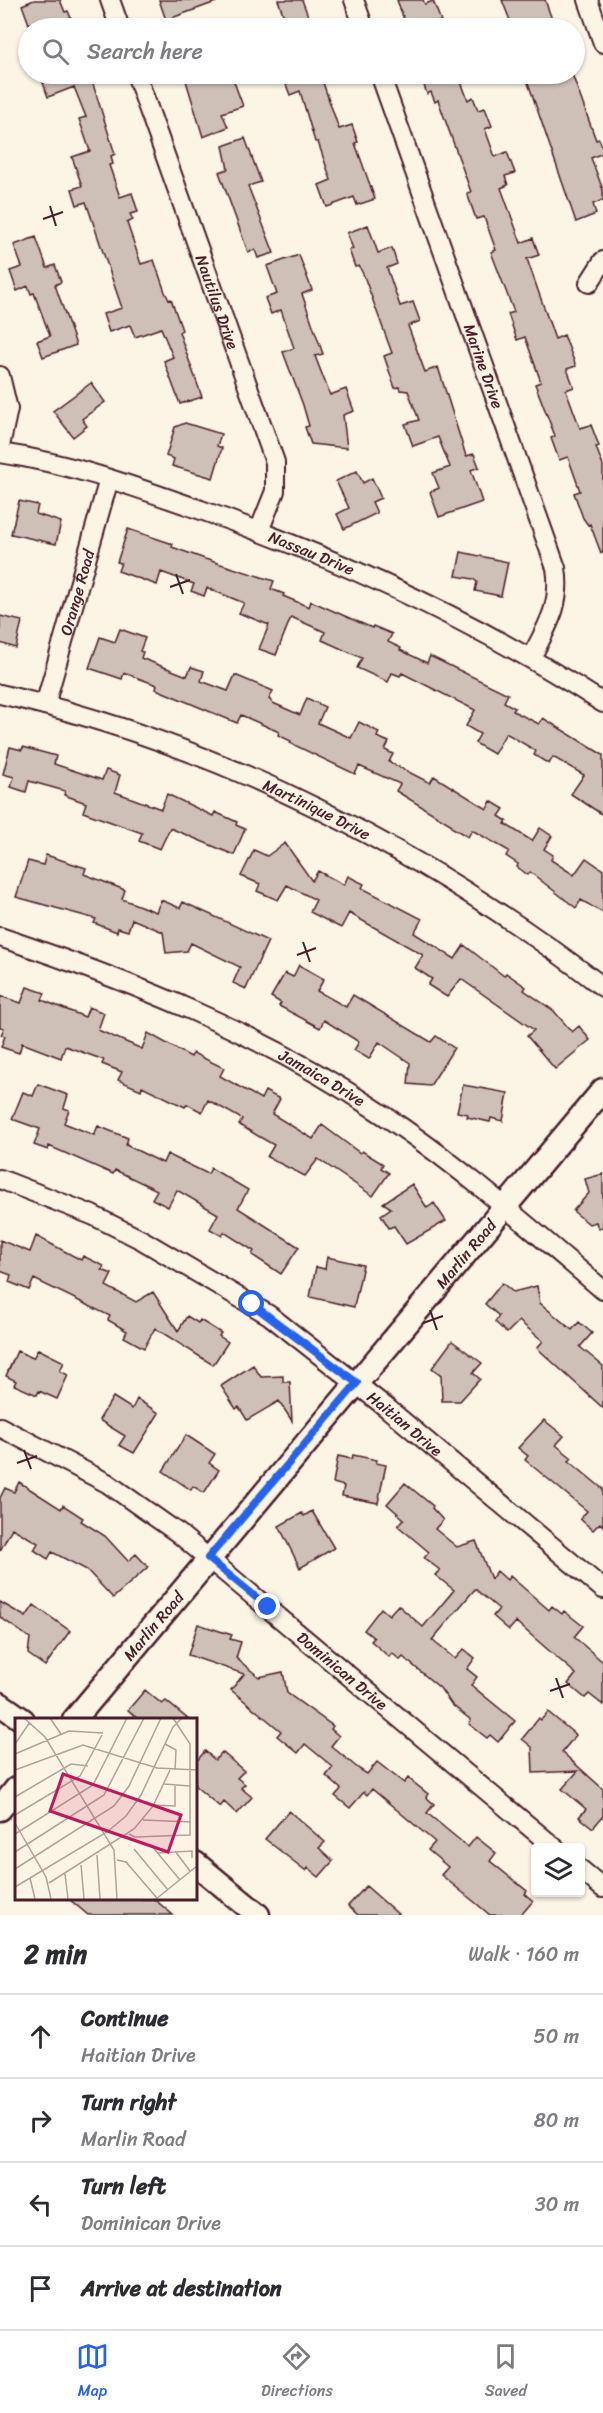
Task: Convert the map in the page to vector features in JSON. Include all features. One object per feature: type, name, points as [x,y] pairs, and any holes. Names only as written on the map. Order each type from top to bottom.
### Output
[{"type":"street","points":[[110,0],[116,18]]},
{"type":"street","points":[[354,0],[360,18]]},
{"type":"street","points":[[588,0],[603,43]]},
{"type":"street","name":"Nautilus Drive","points":[[140,84],[275,462],[275,491],[259,531]]},
{"type":"street","name":"Marine Drive","points":[[384,84],[556,568],[559,587],[557,602],[531,658]]},
{"type":"street","points":[[589,283],[603,261]]},
{"type":"street","points":[[0,376],[8,409],[0,446]]},
{"type":"street","name":"Nassau Drive","points":[[0,453],[109,479],[259,531],[407,593],[531,658],[603,703]]},
{"type":"street","name":"Orange Road","points":[[45,705],[109,479]]},
{"type":"street","name":"Martinique Drive","points":[[0,694],[45,705],[194,755],[282,792],[415,860],[543,940],[603,987]]},
{"type":"street","name":"Jamaica Drive","points":[[0,937],[40,949],[155,992],[262,1043],[380,1113],[504,1207],[603,1290]]},
{"type":"street","name":"Marlin Road","points":[[76,1718],[603,1090]]},
{"type":"street","name":"Haitian Drive","points":[[0,1179],[92,1215],[189,1266],[269,1315],[357,1383],[603,1589]]},
{"type":"street","name":"Dominican Drive","points":[[0,1427],[107,1483],[208,1558],[549,1843]]},
{"type":"street","points":[[0,1704],[20,1718]]},
{"type":"street","points":[[0,1809],[15,1790]]},
{"type":"street","points":[[196,1864],[258,1915]]},
{"type":"street","points":[[585,1873],[603,1888]]},
{"type":"building","points":[[34,0],[60,0],[65,12],[68,11],[71,18],[27,18],[22,5]]},
{"type":"building","points":[[159,0],[215,0],[216,2],[172,18],[165,18]]},
{"type":"building","points":[[278,0],[302,0],[309,18],[284,18]]},
{"type":"building","points":[[397,0],[423,0],[425,4],[433,1],[440,18],[403,18]]},
{"type":"building","points":[[502,0],[545,0],[551,18],[509,18]]},
{"type":"building","points":[[43,84],[93,84],[115,154],[111,156],[113,164],[109,165],[120,197],[132,193],[138,212],[130,214],[133,220],[127,223],[141,264],[154,260],[182,330],[179,332],[202,397],[180,404],[164,361],[173,357],[161,328],[135,337],[130,325],[109,332],[103,314],[122,308],[86,202],[77,205],[72,189],[82,186],[72,157],[90,151],[79,119],[86,117],[74,87],[48,97]]},
{"type":"building","points":[[187,84],[235,84],[243,106],[222,113],[228,127],[203,137]]},
{"type":"building","points":[[286,84],[323,84],[339,129],[352,125],[358,142],[355,143],[375,199],[357,205],[354,197],[327,207],[319,185],[331,180],[318,142],[315,142],[300,91],[290,95]]},
{"type":"building","points":[[424,84],[462,84],[468,100],[473,97],[478,110],[485,108],[492,126],[485,129],[495,157],[507,152],[515,173],[505,176],[508,185],[501,188],[521,243],[533,238],[539,255],[527,259],[555,339],[564,335],[576,366],[567,369],[574,387],[566,390],[580,428],[591,425],[599,446],[596,447],[603,466],[603,553],[601,553],[590,524],[588,525],[583,518],[574,493],[580,491],[568,457],[559,460],[551,438],[555,436],[535,384],[541,382],[525,337],[517,340],[508,314],[514,312],[491,252],[496,250],[484,217],[476,219],[467,193],[471,192],[438,100],[435,102],[431,92],[427,94]]},
{"type":"building","points":[[528,84],[576,84],[596,140],[599,139],[603,149],[603,153],[591,158],[603,190],[603,200],[593,204],[596,214],[576,222]]},
{"type":"building","points":[[245,138],[261,182],[248,186],[274,253],[258,258],[255,250],[248,252],[219,172],[228,169],[223,146]]},
{"type":"building","points":[[368,225],[378,253],[392,248],[397,264],[387,268],[400,306],[413,302],[420,321],[408,326],[425,372],[438,367],[466,456],[474,454],[479,467],[471,470],[482,502],[439,517],[430,492],[439,488],[433,473],[450,467],[438,437],[413,446],[405,424],[419,420],[408,391],[400,390],[399,387],[395,388],[384,356],[392,353],[364,276],[359,266],[355,267],[349,250],[353,249],[347,233]]},
{"type":"building","points":[[36,237],[47,268],[55,265],[61,282],[55,285],[76,345],[43,357],[37,341],[50,336],[34,293],[31,294],[28,286],[17,291],[10,271],[22,267],[14,245]]},
{"type":"building","points":[[299,255],[312,290],[302,294],[323,354],[315,356],[330,395],[346,389],[354,411],[343,415],[347,448],[311,444],[305,427],[309,426],[303,405],[283,352],[294,348],[281,310],[271,314],[265,298],[277,294],[267,266]]},
{"type":"building","points":[[91,383],[105,402],[82,419],[87,426],[73,437],[53,411]]},
{"type":"building","points":[[185,423],[221,434],[217,446],[222,448],[213,478],[172,466],[174,459],[166,456],[175,427]]},
{"type":"building","points":[[357,471],[363,483],[372,478],[381,498],[372,502],[377,513],[344,529],[337,514],[349,508],[336,481]]},
{"type":"building","points":[[19,501],[38,505],[36,514],[61,522],[56,544],[11,534]]},
{"type":"building","points":[[128,529],[173,544],[172,547],[205,559],[274,581],[271,589],[284,594],[283,596],[309,607],[311,601],[372,628],[373,626],[392,634],[388,642],[401,648],[400,650],[427,663],[430,656],[508,694],[504,702],[515,708],[513,711],[539,724],[543,718],[603,755],[603,815],[571,794],[584,775],[553,757],[549,764],[534,755],[536,751],[506,733],[494,754],[475,743],[480,734],[466,726],[475,710],[402,673],[400,676],[392,673],[388,682],[357,668],[362,658],[322,640],[325,632],[291,617],[276,655],[259,649],[269,625],[239,613],[244,603],[207,588],[204,596],[191,591],[194,584],[161,572],[157,585],[118,571],[121,563],[117,562]]},
{"type":"building","points":[[461,552],[508,562],[501,596],[475,591],[477,582],[456,576]]},
{"type":"building","points":[[0,616],[22,621],[16,648],[0,643]]},
{"type":"building","points":[[120,629],[145,638],[140,651],[143,652],[141,658],[187,676],[191,667],[204,671],[201,681],[228,691],[235,675],[273,691],[269,699],[273,703],[300,715],[307,698],[325,707],[318,723],[351,738],[359,722],[379,732],[377,737],[389,742],[385,750],[393,754],[389,762],[430,783],[434,776],[487,809],[491,801],[504,809],[499,816],[507,821],[505,824],[532,841],[540,828],[552,836],[544,849],[553,855],[551,860],[574,875],[586,858],[603,870],[603,913],[581,900],[576,908],[530,872],[528,875],[517,867],[518,864],[506,856],[509,851],[472,830],[468,837],[396,791],[400,784],[359,766],[355,774],[290,743],[291,741],[278,735],[279,732],[241,715],[237,723],[156,689],[157,685],[124,673],[122,679],[89,668],[100,637],[115,642]]},
{"type":"building","points":[[10,747],[22,750],[23,747],[56,756],[54,764],[102,780],[106,770],[120,775],[115,792],[161,809],[167,794],[213,816],[215,812],[237,822],[236,825],[245,829],[234,855],[170,828],[160,849],[139,841],[142,833],[83,812],[86,803],[64,795],[65,791],[29,781],[26,792],[11,787],[14,777],[3,774]]},
{"type":"building","points":[[285,843],[312,881],[318,871],[344,885],[348,876],[364,884],[362,888],[422,919],[414,933],[455,959],[464,945],[504,976],[506,973],[526,987],[524,990],[554,1011],[572,1032],[579,1026],[590,1040],[555,1069],[527,1036],[534,1030],[461,979],[447,997],[428,985],[432,979],[415,968],[423,955],[349,913],[341,928],[310,912],[316,900],[287,885],[278,900],[257,891],[260,884],[241,876],[254,850],[267,856]]},
{"type":"building","points":[[46,855],[86,868],[84,874],[125,890],[122,899],[156,912],[161,900],[180,908],[183,902],[268,941],[246,989],[233,983],[240,967],[191,943],[187,951],[166,953],[163,932],[132,919],[128,931],[118,928],[117,932],[94,923],[96,919],[16,897],[28,861],[43,865]]},
{"type":"building","points":[[299,965],[324,979],[317,991],[346,1007],[353,995],[431,1042],[436,1036],[454,1048],[430,1086],[408,1084],[410,1063],[379,1042],[369,1059],[354,1050],[359,1042],[324,1020],[320,1028],[279,1006],[281,1003],[271,997],[285,973],[293,977]]},
{"type":"building","points":[[27,987],[45,993],[42,1000],[85,1017],[89,1007],[104,1013],[98,1030],[142,1049],[148,1033],[191,1057],[193,1053],[224,1068],[220,1076],[261,1099],[265,1091],[280,1099],[272,1114],[313,1139],[322,1125],[360,1153],[362,1151],[383,1164],[381,1168],[389,1173],[373,1196],[318,1159],[305,1176],[267,1157],[274,1145],[239,1125],[242,1119],[208,1100],[202,1112],[187,1104],[185,1107],[142,1086],[141,1090],[118,1080],[122,1072],[102,1064],[104,1060],[65,1046],[61,1058],[22,1043],[19,1053],[1,1047],[5,1036],[1,1035],[4,1028],[0,1027],[0,996],[21,1003]]},
{"type":"building","points":[[38,1084],[68,1095],[64,1108],[69,1110],[64,1123],[94,1135],[98,1126],[128,1138],[126,1145],[163,1163],[167,1154],[208,1174],[211,1168],[248,1190],[238,1208],[299,1247],[281,1274],[252,1255],[254,1251],[224,1232],[222,1236],[210,1229],[218,1214],[177,1190],[168,1207],[152,1199],[157,1190],[115,1170],[113,1174],[49,1146],[48,1150],[34,1145],[40,1129],[12,1119],[23,1092],[33,1096]]},
{"type":"building","points":[[463,1085],[508,1093],[503,1121],[491,1118],[490,1122],[467,1117],[468,1114],[457,1112]]},
{"type":"building","points":[[603,1174],[603,1227],[598,1228],[596,1222],[589,1224],[573,1211],[589,1193],[585,1179]]},
{"type":"building","points":[[412,1184],[427,1208],[434,1203],[446,1221],[406,1244],[394,1226],[389,1228],[381,1215],[391,1208],[383,1203]]},
{"type":"building","points":[[36,1236],[81,1260],[83,1256],[104,1266],[102,1270],[112,1274],[106,1286],[136,1302],[153,1292],[178,1331],[187,1316],[198,1323],[200,1320],[221,1333],[219,1336],[228,1342],[213,1365],[155,1328],[144,1348],[124,1337],[127,1331],[108,1320],[110,1316],[34,1279],[29,1290],[9,1282],[11,1275],[0,1271],[0,1240],[30,1252]]},
{"type":"building","points":[[327,1257],[363,1265],[354,1307],[310,1297],[316,1267],[325,1269]]},
{"type":"building","points":[[502,1283],[513,1292],[537,1286],[540,1303],[572,1330],[579,1322],[592,1333],[580,1347],[603,1366],[603,1408],[537,1348],[543,1341],[519,1321],[507,1333],[495,1322],[499,1316],[485,1304]]},
{"type":"building","points":[[452,1341],[482,1363],[473,1373],[480,1379],[460,1401],[442,1401],[441,1375],[432,1368]]},
{"type":"building","points":[[38,1349],[64,1362],[60,1371],[68,1375],[57,1399],[39,1391],[37,1395],[14,1385],[16,1381],[6,1376],[17,1351],[33,1358]]},
{"type":"building","points":[[253,1365],[261,1377],[283,1376],[283,1382],[290,1382],[292,1421],[279,1401],[247,1420],[239,1407],[236,1409],[221,1386]]},
{"type":"building","points":[[113,1397],[132,1409],[137,1399],[159,1413],[134,1453],[119,1445],[125,1436],[99,1420]]},
{"type":"building","points":[[544,1420],[564,1436],[556,1445],[572,1458],[569,1461],[603,1489],[603,1526],[600,1523],[593,1530],[580,1519],[587,1511],[525,1460],[528,1456],[518,1448]]},
{"type":"building","points":[[186,1435],[215,1454],[209,1463],[219,1470],[204,1493],[193,1486],[191,1490],[163,1471]]},
{"type":"building","points":[[353,1455],[377,1460],[376,1463],[386,1465],[378,1503],[342,1496],[344,1486],[333,1483],[338,1456],[352,1459]]},
{"type":"building","points":[[19,1482],[61,1509],[63,1505],[83,1518],[81,1521],[105,1536],[128,1561],[136,1554],[148,1567],[113,1598],[87,1570],[52,1552],[48,1559],[34,1550],[38,1543],[12,1528],[0,1551],[0,1498],[5,1488],[14,1492]]},
{"type":"building","points":[[405,1483],[433,1506],[432,1508],[443,1520],[435,1529],[457,1547],[476,1541],[491,1579],[497,1571],[507,1580],[510,1576],[549,1610],[552,1606],[562,1614],[564,1611],[583,1626],[574,1637],[603,1662],[603,1705],[589,1694],[585,1698],[568,1684],[576,1674],[516,1622],[509,1630],[493,1616],[499,1609],[475,1589],[432,1640],[455,1659],[464,1649],[475,1658],[467,1669],[477,1677],[471,1685],[515,1721],[498,1742],[490,1735],[487,1738],[469,1724],[471,1720],[452,1705],[440,1688],[403,1657],[400,1660],[392,1653],[389,1657],[371,1641],[374,1638],[364,1630],[381,1608],[389,1615],[398,1605],[423,1627],[454,1590],[435,1575],[440,1570],[424,1558],[429,1552],[398,1526],[404,1519],[387,1504]]},
{"type":"building","points":[[312,1511],[334,1548],[300,1568],[279,1526],[302,1513],[304,1516]]},
{"type":"building","points":[[0,1602],[26,1617],[34,1605],[70,1631],[45,1666],[28,1654],[30,1638],[0,1617]]},
{"type":"building","points":[[198,1624],[232,1635],[230,1639],[241,1642],[236,1658],[259,1677],[283,1672],[287,1693],[333,1726],[331,1729],[339,1736],[331,1746],[359,1769],[367,1774],[377,1762],[404,1783],[408,1778],[428,1794],[426,1797],[434,1804],[427,1813],[468,1847],[476,1837],[496,1853],[490,1861],[527,1891],[525,1894],[533,1901],[521,1915],[490,1915],[441,1875],[448,1867],[428,1850],[435,1842],[372,1789],[367,1795],[364,1792],[350,1808],[335,1796],[341,1789],[326,1776],[333,1767],[305,1744],[298,1753],[277,1736],[281,1731],[231,1690],[244,1674],[188,1655]]},
{"type":"building","points":[[145,1690],[162,1704],[166,1701],[187,1718],[137,1718],[128,1710]]},
{"type":"building","points":[[548,1712],[576,1735],[562,1752],[603,1789],[603,1816],[593,1828],[579,1817],[586,1809],[562,1789],[578,1771],[533,1773],[532,1747],[522,1739],[539,1718],[541,1720]]},
{"type":"building","points":[[205,1751],[215,1760],[222,1752],[244,1771],[237,1778],[245,1784],[241,1788],[252,1797],[237,1814],[224,1802],[220,1807],[196,1787],[196,1762]]},
{"type":"building","points":[[289,1811],[325,1842],[319,1848],[333,1861],[319,1877],[308,1868],[306,1871],[265,1839]]},
{"type":"building","points":[[366,1886],[399,1915],[358,1915],[348,1906]]},
{"type":"building","points":[[70,1900],[155,1900],[173,1915],[88,1915]]},
{"type":"route","points":[[252,1304],[357,1383],[208,1558],[268,1607]]}]
